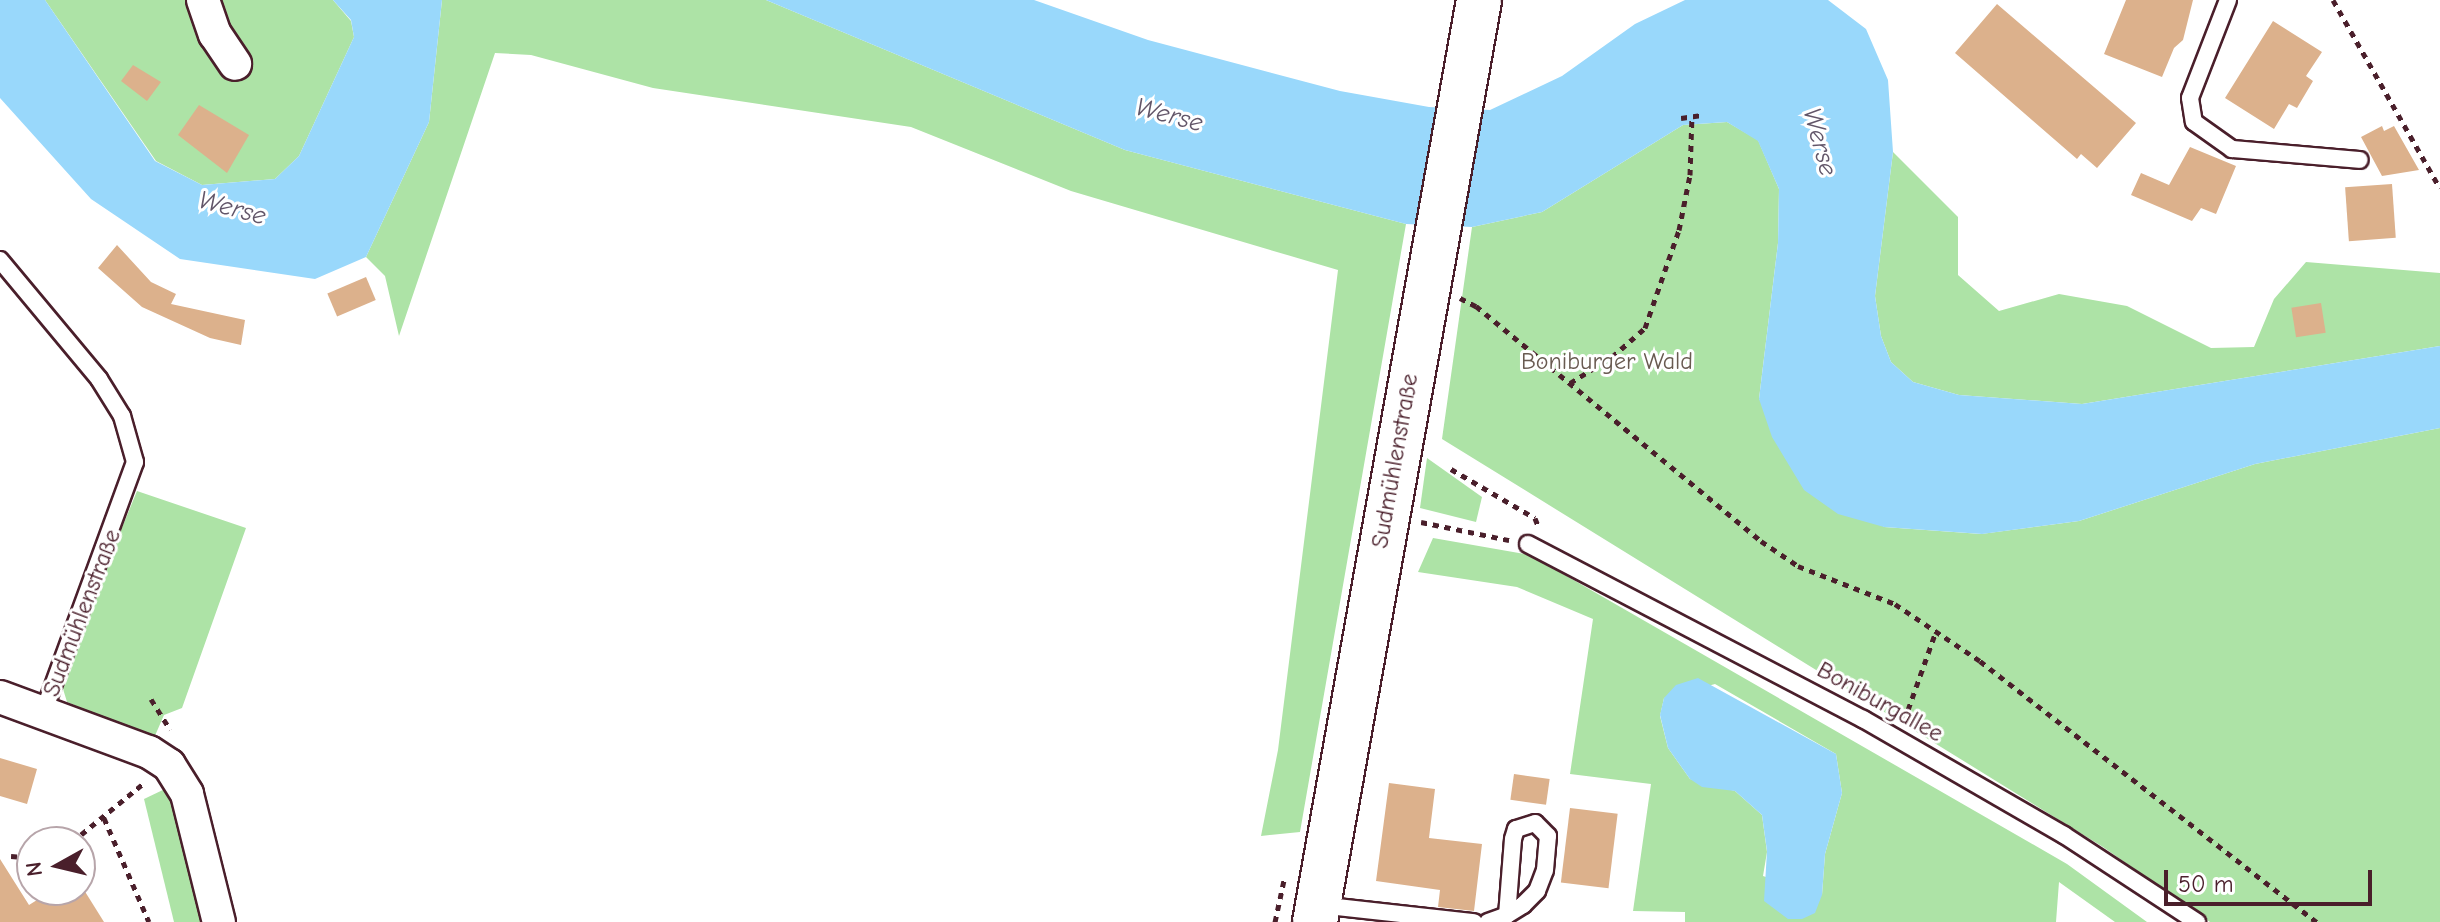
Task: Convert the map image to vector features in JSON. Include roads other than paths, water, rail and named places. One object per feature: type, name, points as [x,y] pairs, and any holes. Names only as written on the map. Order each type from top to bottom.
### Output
[{"type":"street","points":[[203,0],[215,34],[235,64]]},
{"type":"street","name":"Sudmühlenstraße","points":[[1316,914],[1441,278],[1479,0]]},
{"type":"street","points":[[0,697],[44,711]]},
{"type":"street","name":"Sudmühlenstraße","points":[[44,711],[149,752],[169,765],[187,794],[219,922]]},
{"type":"lane","points":[[2228,0],[2190,98],[2194,122],[2232,149],[2360,160]]},
{"type":"lane","name":"Sudmühlenstraße","points":[[0,260],[99,379],[122,416],[135,462],[44,711]]},
{"type":"lane","name":"Boniburgallee","points":[[1528,544],[1550,552],[1898,740],[2064,835],[2197,922]]},
{"type":"lane","points":[[1488,922],[1507,915],[1537,891],[1545,870],[1548,836],[1535,823],[1516,829],[1507,915]]},
{"type":"lane","points":[[1316,914],[1474,922]]},
{"type":"water","name":"Werse","points":[[0,0],[45,0],[155,161],[202,185],[275,179],[299,156],[354,37],[351,20],[333,0],[442,0],[429,122],[366,257],[315,279],[180,259],[91,199],[0,98]]},
{"type":"water","name":"Werse","points":[[766,0],[1034,0],[1148,40],[1340,91],[1429,107],[1490,110],[1562,76],[1635,24],[1685,0],[1828,0],[1866,29],[1888,80],[1893,152],[1875,296],[1881,336],[1891,362],[1913,382],[1959,395],[2082,404],[2440,346],[2440,428],[2255,464],[2079,521],[1982,534],[1884,527],[1838,514],[1804,490],[1772,437],[1759,399],[1778,243],[1779,189],[1758,141],[1727,122],[1683,125],[1542,212],[1472,227],[1406,224],[1125,150]]},
{"type":"water","points":[[1698,678],[1836,754],[1842,793],[1825,854],[1822,895],[1815,913],[1802,919],[1788,919],[1764,901],[1767,851],[1762,815],[1735,791],[1702,787],[1690,779],[1668,748],[1660,715],[1664,698],[1676,685]]},
{"type":"park label","name":"Boniburger Wald","points":[[1607,362]]}]
